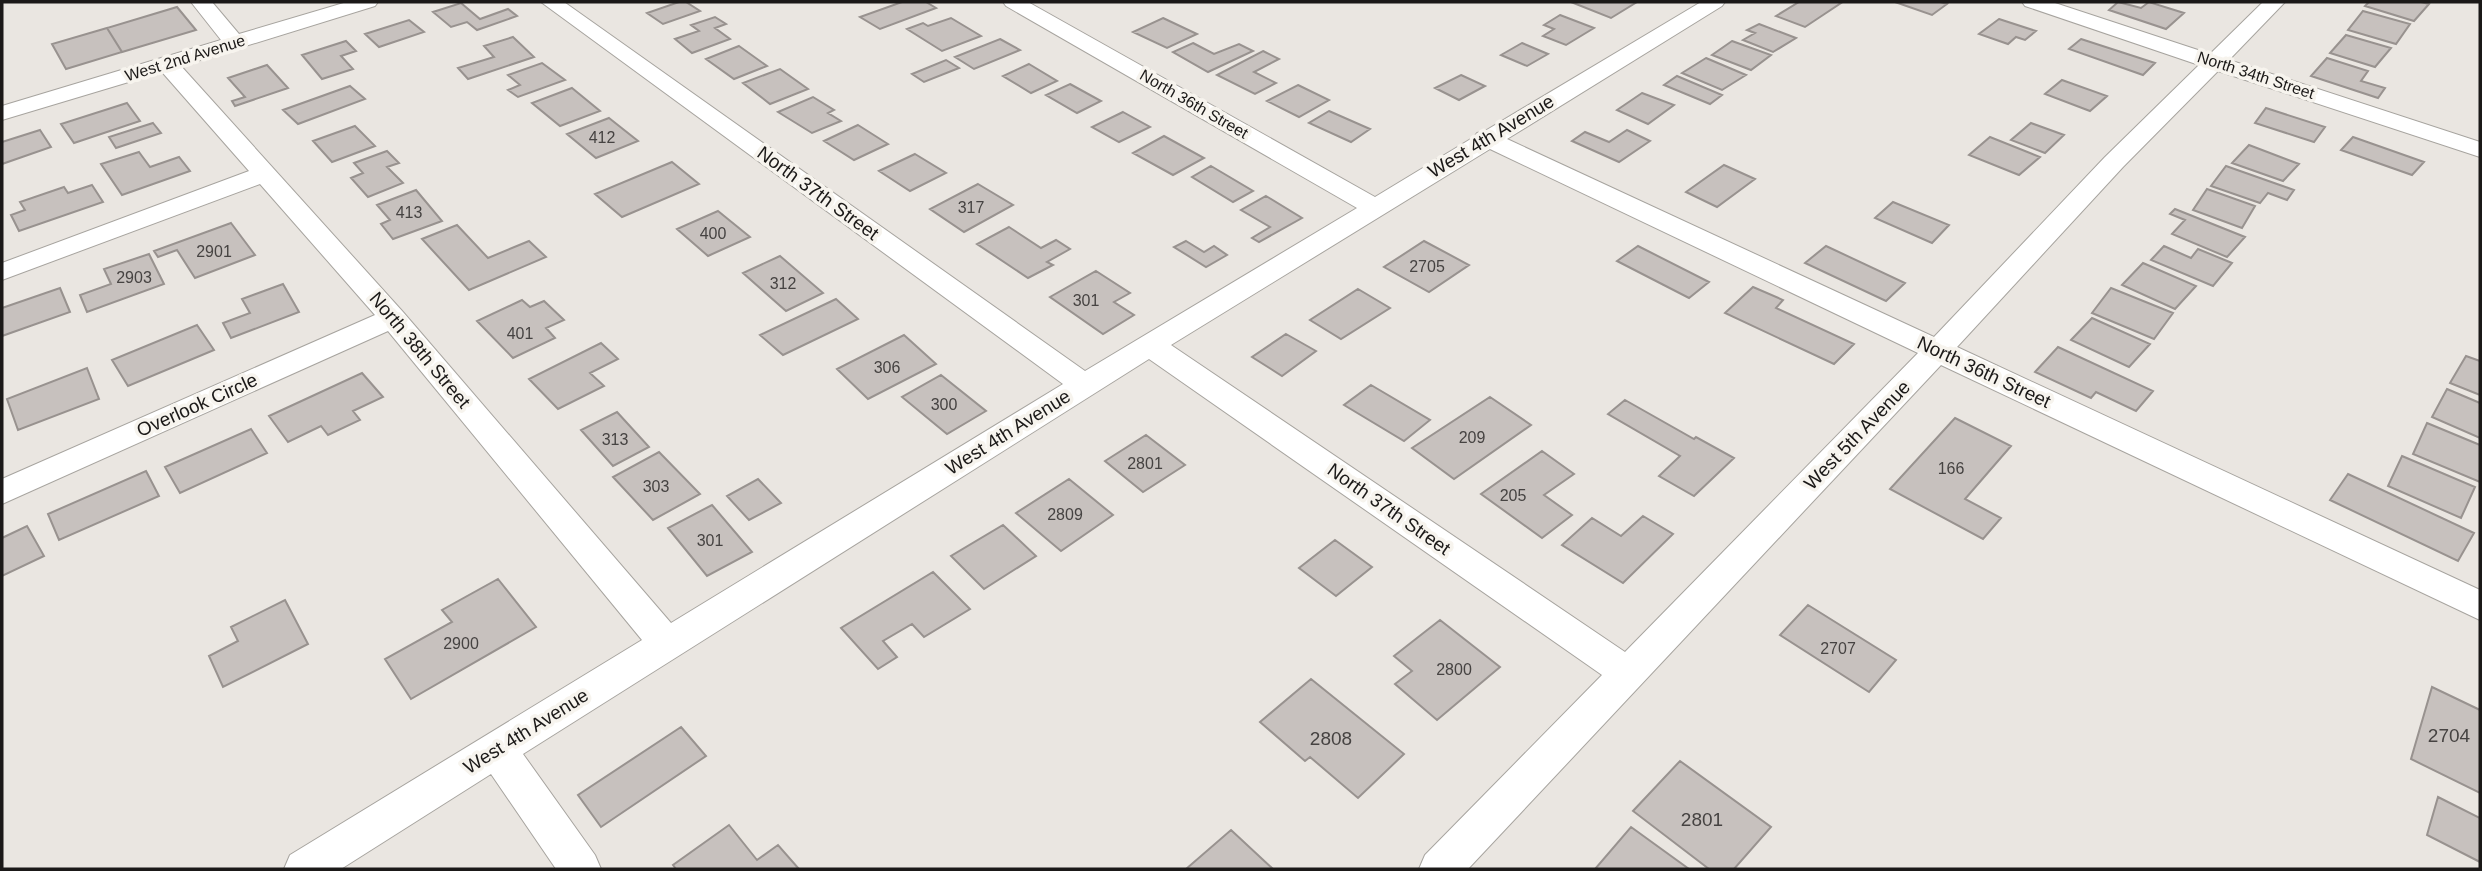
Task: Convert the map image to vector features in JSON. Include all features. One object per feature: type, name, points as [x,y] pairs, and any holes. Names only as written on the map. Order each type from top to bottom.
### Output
[{"type":"street","points":[[201,2],[235,43]]},
{"type":"street","name":"West 2nd Avenue","points":[[2,113],[368,2]]},
{"type":"street","name":"North 37th Street","points":[[551,2],[1084,385]]},
{"type":"street","name":"North 36th Street","points":[[1013,2],[1374,207]]},
{"type":"street","name":"West 4th Avenue","points":[[305,869],[1084,385],[1486,138],[1714,2]]},
{"type":"street","name":"North 34th Street","points":[[2032,2],[2480,150]]},
{"type":"street","name":"West 5th Avenue","points":[[1440,869],[1938,350],[2114,162],[2275,2]]},
{"type":"street","name":"North 38th Street","points":[[166,63],[393,318],[666,643]]},
{"type":"street","name":"North 36th Street","points":[[1486,138],[2480,606]]},
{"type":"street","points":[[2,272],[265,174]]},
{"type":"street","name":"Overlook Circle","points":[[2,492],[393,318]]},
{"type":"street","name":"North 37th Street","points":[[1150,345],[1629,674]]},
{"type":"street","points":[[497,750],[580,869]]},
{"type":"building","points":[[686,2],[700,11],[663,24],[647,13]]},
{"type":"building","points":[[902,2],[926,2],[936,8],[880,29],[860,17]]},
{"type":"building","points":[[1571,2],[1637,2],[1611,18]]},
{"type":"building","points":[[1799,2],[1841,3],[1805,27],[1776,16]]},
{"type":"building","points":[[1895,2],[1940,2],[1947,4],[1932,15]]},
{"type":"building","points":[[2118,2],[2141,8],[2149,2],[2184,13],[2166,29],[2109,10]]},
{"type":"building","points":[[2369,2],[2429,4],[2414,21],[2365,6]]},
{"type":"building","points":[[461,3],[480,19],[508,9],[517,16],[477,30],[467,22],[451,27],[433,12]]},
{"type":"building","points":[[177,7],[196,30],[122,52],[107,28]]},
{"type":"building","points":[[2363,11],[2410,24],[2396,44],[2348,30]]},
{"type":"building","points":[[1560,15],[1594,28],[1566,45],[1543,36],[1554,29],[1544,25]]},
{"type":"building","points":[[715,17],[726,24],[715,28],[730,39],[692,53],[675,39],[699,31],[691,25]]},
{"type":"building","points":[[951,18],[981,36],[942,51],[907,29],[923,23],[928,26]]},
{"type":"building","points":[[1163,18],[1197,34],[1167,48],[1133,32]]},
{"type":"building","points":[[1999,19],[2036,31],[2025,40],[2016,37],[2008,44],[1979,34]]},
{"type":"building","points":[[409,20],[424,32],[379,47],[365,34]]},
{"type":"building","points":[[1759,24],[1796,38],[1773,52],[1743,40],[1755,33],[1747,30]]},
{"type":"building","points":[[107,28],[122,52],[66,69],[52,44]]},
{"type":"building","points":[[2346,35],[2391,48],[2375,67],[2330,53]]},
{"type":"building","points":[[513,37],[534,57],[468,79],[458,68],[494,57],[484,46]]},
{"type":"building","points":[[1000,39],[1020,50],[974,69],[955,57]]},
{"type":"building","points":[[2081,39],[2155,63],[2143,75],[2069,49]]},
{"type":"building","points":[[346,41],[356,51],[341,56],[353,69],[322,79],[302,55]]},
{"type":"building","points":[[1732,41],[1771,55],[1751,70],[1712,55]]},
{"type":"building","points":[[1193,43],[1214,54],[1239,44],[1253,51],[1208,72],[1173,52]]},
{"type":"building","points":[[1522,43],[1548,54],[1527,66],[1501,55]]},
{"type":"building","points":[[739,46],[767,66],[734,79],[706,59]]},
{"type":"building","points":[[1263,51],[1279,59],[1254,72],[1276,83],[1255,94],[1217,75]]},
{"type":"building","points":[[1706,58],[1746,75],[1722,90],[1682,73]]},
{"type":"building","points":[[2327,58],[2368,71],[2361,81],[2385,88],[2378,98],[2311,76]]},
{"type":"building","points":[[946,60],[959,68],[924,82],[912,74]]},
{"type":"building","points":[[542,63],[565,80],[518,97],[508,90],[520,85],[508,75]]},
{"type":"building","points":[[1029,64],[1057,81],[1031,93],[1003,76]]},
{"type":"building","points":[[267,65],[288,88],[235,106],[232,101],[245,97],[228,78]]},
{"type":"building","points":[[780,69],[808,89],[770,104],[743,83]]},
{"type":"building","points":[[1461,75],[1485,86],[1459,100],[1435,88]]},
{"type":"building","points":[[1677,76],[1722,95],[1710,104],[1664,85]]},
{"type":"building","points":[[2062,80],[2107,96],[2090,111],[2045,94]]},
{"type":"building","points":[[1070,84],[1101,101],[1077,113],[1046,95]]},
{"type":"building","points":[[1298,85],[1329,100],[1299,117],[1267,101]]},
{"type":"building","points":[[350,86],[365,99],[298,124],[283,110]]},
{"type":"building","points":[[572,88],[600,111],[560,126],[532,103]]},
{"type":"building","points":[[1642,93],[1674,105],[1648,124],[1617,110]]},
{"type":"building","points":[[813,97],[834,110],[828,113],[841,121],[812,133],[778,112]]},
{"type":"building","points":[[127,103],[140,121],[74,143],[61,124]]},
{"type":"building","points":[[2266,108],[2325,127],[2314,142],[2255,123]]},
{"type":"building","points":[[1329,111],[1370,129],[1351,142],[1309,123]]},
{"type":"building","points":[[1123,112],[1150,127],[1119,142],[1092,127]]},
{"type":"building","points":[[609,118],[638,141],[596,158],[567,134]]},
{"type":"building","points":[[153,123],[161,133],[116,148],[109,137]]},
{"type":"building","points":[[2031,123],[2064,135],[2045,153],[2011,140]]},
{"type":"building","points":[[858,125],[888,144],[854,160],[824,141]]},
{"type":"building","points":[[355,126],[375,146],[332,162],[313,141]]},
{"type":"building","points":[[40,130],[51,147],[2,164],[2,142]]},
{"type":"building","points":[[1627,130],[1650,141],[1619,162],[1572,141],[1585,132],[1609,142]]},
{"type":"building","points":[[1164,136],[1204,158],[1173,175],[1133,153]]},
{"type":"building","points":[[1990,137],[2040,157],[2019,175],[1969,155]]},
{"type":"building","points":[[2353,137],[2424,162],[2412,175],[2341,150]]},
{"type":"building","points":[[2249,145],[2299,164],[2283,181],[2232,163]]},
{"type":"building","points":[[387,151],[399,163],[387,167],[403,183],[368,197],[351,178],[363,173],[354,163]]},
{"type":"building","points":[[139,152],[150,167],[179,157],[190,171],[122,195],[101,164]]},
{"type":"building","points":[[915,154],[946,173],[910,191],[879,171]]},
{"type":"building","points":[[672,162],[699,184],[622,217],[595,194]]},
{"type":"building","points":[[1724,165],[1755,179],[1717,207],[1686,192]]},
{"type":"building","points":[[1211,166],[1253,191],[1233,202],[1192,177]]},
{"type":"building","points":[[2226,166],[2294,190],[2287,200],[2268,193],[2260,203],[2211,186]]},
{"type":"building","points":[[978,184],[1013,205],[964,232],[930,209]]},
{"type":"building","points":[[92,185],[103,202],[19,231],[11,215],[25,210],[20,202],[64,187],[68,193]]},
{"type":"building","points":[[2207,189],[2255,206],[2242,228],[2193,210]]},
{"type":"building","points":[[416,190],[442,221],[393,239],[381,224],[390,220],[377,205]]},
{"type":"building","points":[[1266,196],[1302,218],[1259,242],[1252,238],[1270,227],[1241,210]]},
{"type":"building","points":[[1893,202],[1949,225],[1932,243],[1875,218]]},
{"type":"building","points":[[2175,209],[2245,237],[2227,257],[2172,234],[2185,220],[2170,214]]},
{"type":"building","points":[[718,211],[750,237],[708,256],[677,229]]},
{"type":"building","points":[[231,223],[255,255],[195,278],[177,250],[158,257],[154,251]]},
{"type":"building","points":[[457,225],[488,258],[529,241],[546,257],[469,290],[422,239]]},
{"type":"building","points":[[1009,227],[1041,248],[1056,240],[1070,249],[1047,262],[1053,265],[1028,278],[977,244]]},
{"type":"building","points":[[1186,241],[1204,252],[1214,246],[1227,255],[1206,267],[1174,247]]},
{"type":"building","points":[[1424,241],[1469,265],[1429,292],[1384,267]]},
{"type":"building","points":[[1638,246],[1709,282],[1689,298],[1617,261]]},
{"type":"building","points":[[1826,246],[1905,283],[1886,301],[1805,263]]},
{"type":"building","points":[[2164,246],[2191,258],[2198,249],[2232,263],[2213,286],[2151,260]]},
{"type":"building","points":[[149,254],[164,284],[87,312],[80,295],[111,284],[104,269]]},
{"type":"building","points":[[780,256],[823,293],[786,311],[743,273]]},
{"type":"building","points":[[2143,263],[2196,286],[2175,309],[2122,285]]},
{"type":"building","points":[[1096,271],[1130,293],[1114,302],[1134,315],[1103,334],[1050,297]]},
{"type":"building","points":[[283,284],[299,312],[231,338],[223,323],[250,313],[242,299]]},
{"type":"building","points":[[1753,287],[1783,300],[1776,308],[1854,344],[1834,364],[1725,313]]},
{"type":"building","points":[[60,288],[70,312],[2,336],[2,308]]},
{"type":"building","points":[[2111,288],[2173,313],[2154,339],[2092,313]]},
{"type":"building","points":[[1358,289],[1390,308],[1341,339],[1310,320]]},
{"type":"building","points":[[836,299],[858,319],[783,355],[760,335]]},
{"type":"building","points":[[522,300],[530,307],[544,301],[564,320],[546,328],[555,338],[513,358],[477,321]]},
{"type":"building","points":[[2092,318],[2150,344],[2129,367],[2071,340]]},
{"type":"building","points":[[197,325],[214,350],[128,386],[112,360]]},
{"type":"building","points":[[1286,334],[1316,351],[1282,376],[1252,357]]},
{"type":"building","points":[[904,335],[936,364],[868,399],[837,369]]},
{"type":"building","points":[[601,343],[618,359],[590,373],[604,386],[558,409],[529,379]]},
{"type":"building","points":[[2058,347],[2153,391],[2136,411],[2096,392],[2091,398],[2035,372]]},
{"type":"building","points":[[2466,356],[2480,361],[2480,395],[2450,383]]},
{"type":"building","points":[[87,368],[99,399],[18,430],[7,399]]},
{"type":"building","points":[[362,373],[383,397],[353,411],[360,420],[328,435],[321,426],[288,442],[269,416]]},
{"type":"building","points":[[941,375],[986,411],[947,434],[902,397]]},
{"type":"building","points":[[1371,385],[1430,420],[1404,441],[1344,405]]},
{"type":"building","points":[[2447,389],[2480,403],[2480,438],[2432,417]]},
{"type":"building","points":[[1490,397],[1531,425],[1454,479],[1412,448]]},
{"type":"building","points":[[1625,400],[1734,458],[1694,496],[1659,476],[1680,456],[1608,414]]},
{"type":"building","points":[[617,412],[649,447],[613,466],[581,430]]},
{"type":"building","points":[[1955,418],[2011,446],[1965,499],[2001,518],[1983,539],[1890,489]]},
{"type":"building","points":[[2427,423],[2480,445],[2480,482],[2413,454]]},
{"type":"building","points":[[251,429],[267,453],[180,493],[165,467]]},
{"type":"building","points":[[1146,435],[1185,465],[1143,492],[1105,461]]},
{"type":"building","points":[[1542,451],[1574,474],[1544,495],[1572,515],[1542,538],[1481,494]]},
{"type":"building","points":[[659,452],[700,494],[653,520],[613,477]]},
{"type":"building","points":[[2402,456],[2475,487],[2461,518],[2388,486]]},
{"type":"building","points":[[146,471],[159,496],[59,540],[48,514]]},
{"type":"building","points":[[2348,474],[2474,533],[2458,561],[2330,500]]},
{"type":"building","points":[[758,479],[781,503],[749,520],[727,496]]},
{"type":"building","points":[[1069,479],[1113,515],[1061,551],[1016,513]]},
{"type":"building","points":[[712,505],[752,552],[707,576],[668,528]]},
{"type":"building","points":[[1643,516],[1673,534],[1623,583],[1562,545],[1592,518],[1621,536]]},
{"type":"building","points":[[1003,525],[1036,556],[984,589],[951,556]]},
{"type":"building","points":[[27,526],[44,556],[2,576],[2,538]]},
{"type":"building","points":[[1335,540],[1372,567],[1336,596],[1299,568]]},
{"type":"building","points":[[933,572],[970,609],[924,637],[912,624],[883,641],[897,657],[878,669],[841,628]]},
{"type":"building","points":[[498,579],[536,627],[411,699],[385,659],[452,622],[442,610]]},
{"type":"building","points":[[285,600],[308,644],[223,687],[209,656],[238,641],[231,627]]},
{"type":"building","points":[[1808,605],[1896,660],[1869,692],[1780,635]]},
{"type":"building","points":[[1440,620],[1500,667],[1437,720],[1395,684],[1412,671],[1394,656]]},
{"type":"building","points":[[1311,679],[1404,754],[1358,798],[1310,757],[1305,761],[1260,722]]},
{"type":"building","points":[[2432,687],[2480,710],[2480,793],[2411,759]]},
{"type":"building","points":[[681,727],[706,756],[601,827],[578,795]]},
{"type":"building","points":[[1680,761],[1771,827],[1734,869],[1709,869],[1633,811]]},
{"type":"building","points":[[2438,797],[2480,818],[2480,862],[2427,835]]},
{"type":"building","points":[[729,825],[757,860],[778,845],[799,869],[676,869],[673,865]]},
{"type":"building","points":[[1631,827],[1689,869],[1595,869]]},
{"type":"building","points":[[1231,830],[1273,869],[1186,869]]}]
